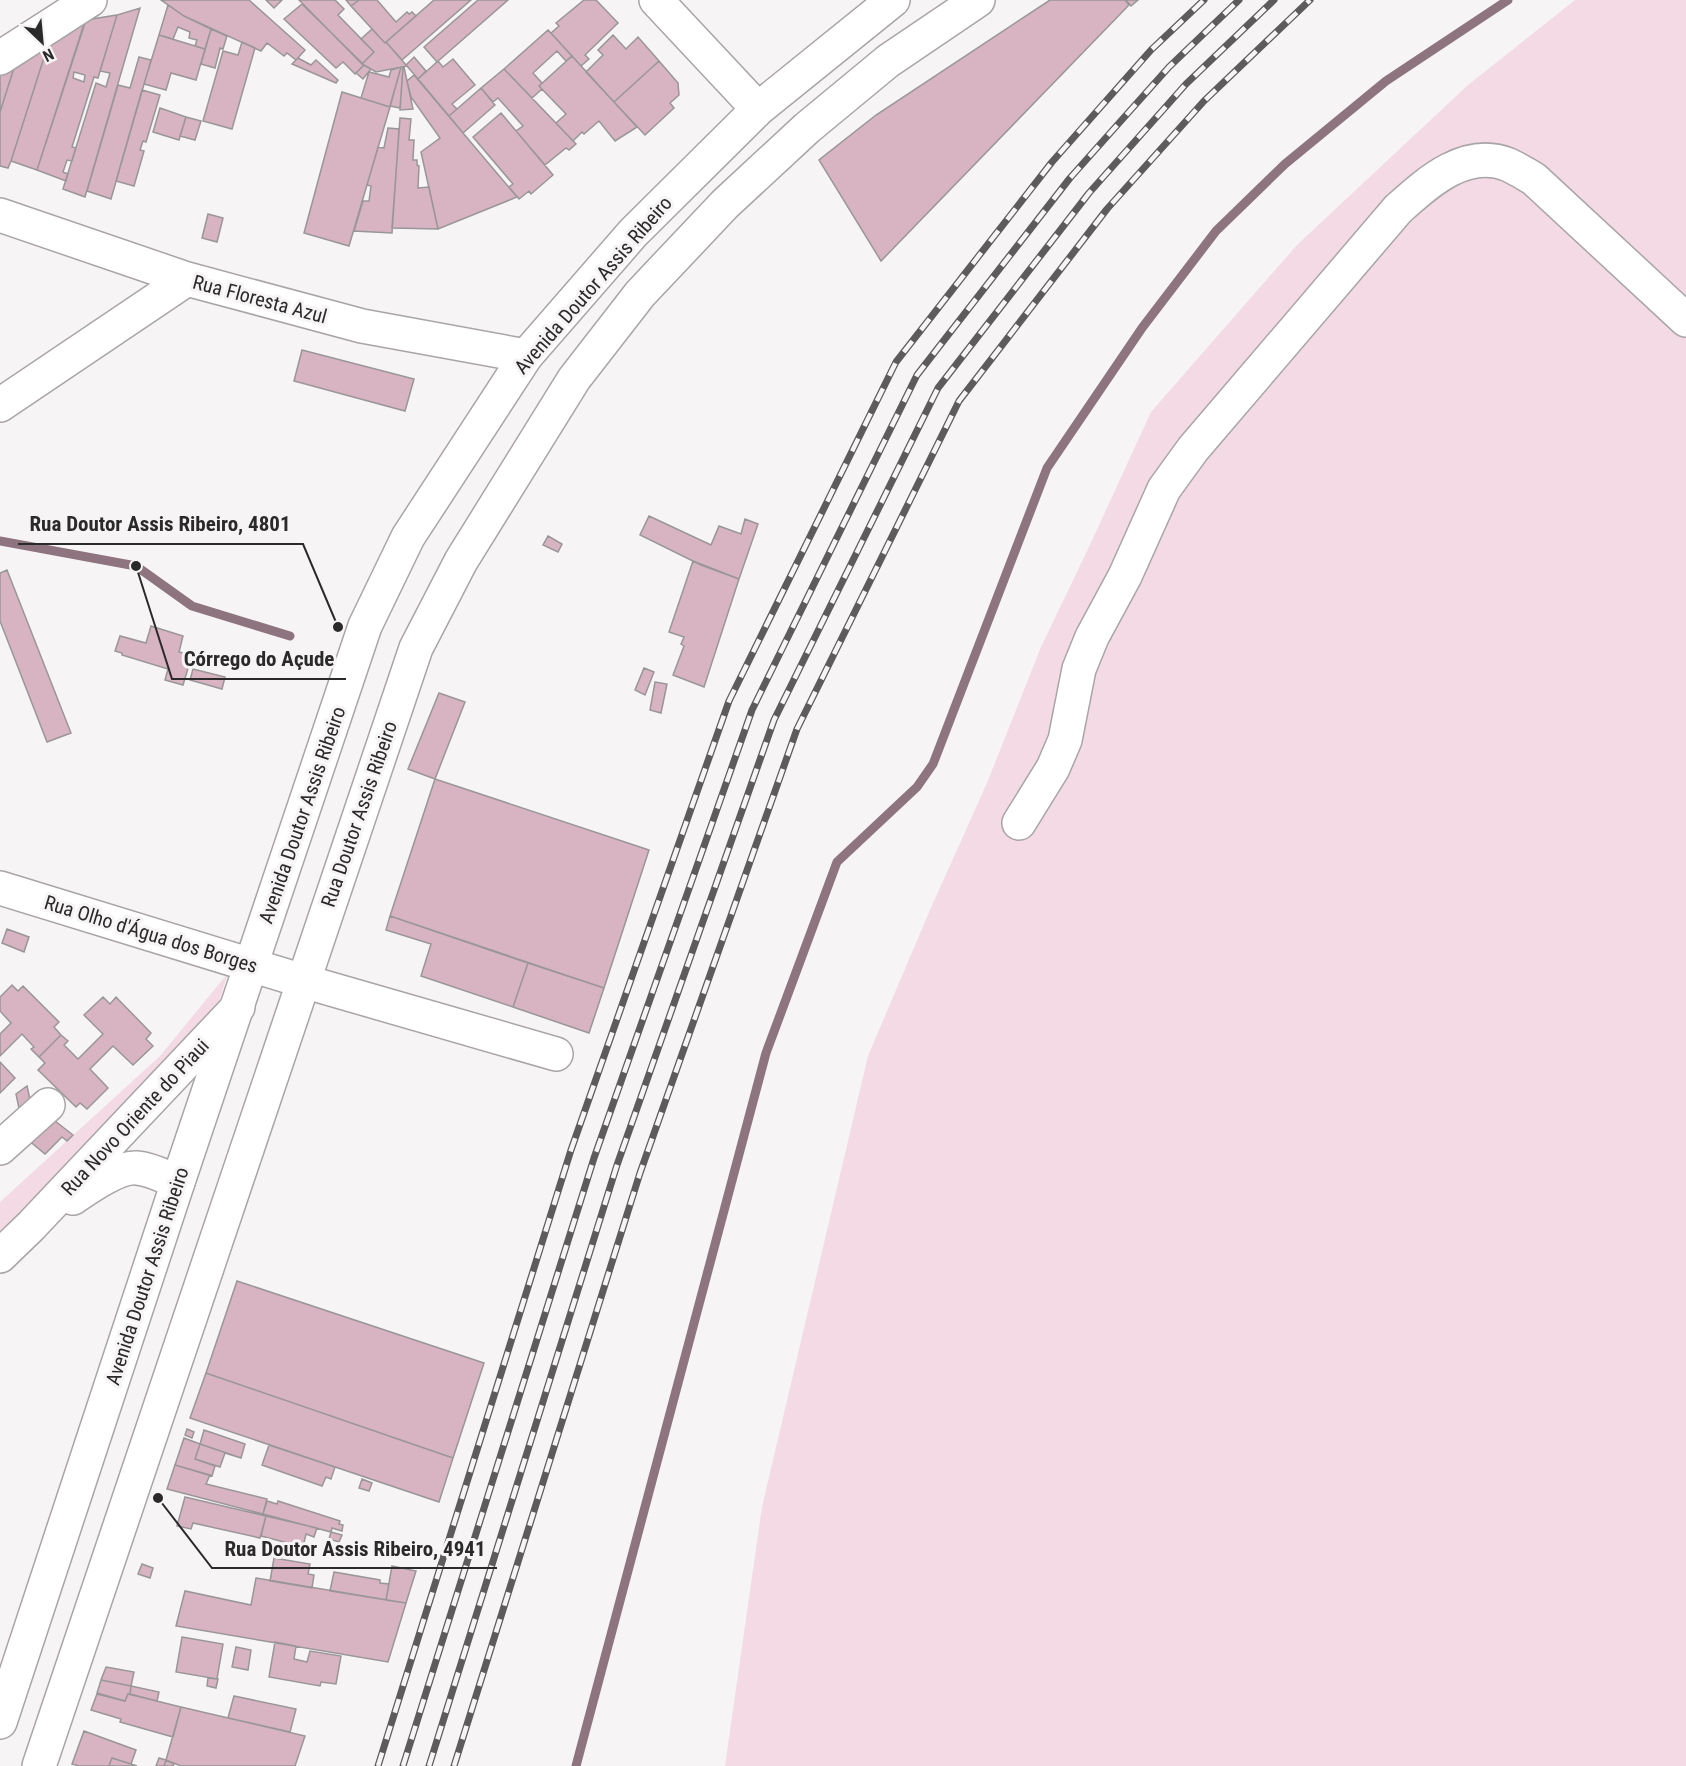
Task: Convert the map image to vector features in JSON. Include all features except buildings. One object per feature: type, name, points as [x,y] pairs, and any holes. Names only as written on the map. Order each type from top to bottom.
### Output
[{"type":"main road","points":[[0,58],[90,0]]},
{"type":"main road","points":[[656,0],[758,109]]},
{"type":"main road","name":"Avenida Doutor Assis Ribeiro","points":[[0,1722],[365,626],[408,537],[526,356],[633,233],[758,109],[893,0]]},
{"type":"main road","name":"Rua Doutor Assis Ribeiro","points":[[303,981],[416,648],[461,561],[574,379],[640,294],[725,204],[807,128],[888,61],[978,0]]},
{"type":"main road","points":[[1019,823],[1053,768],[1065,740],[1079,669],[1092,637],[1125,576],[1164,489],[1193,449],[1398,209],[1424,186],[1451,168],[1481,160],[1507,164],[1534,178],[1686,320]]},
{"type":"main road","name":"Rua Floresta Azul","points":[[0,215],[187,279],[362,326],[526,356]]},
{"type":"main road","points":[[0,405],[187,279]]},
{"type":"main road","name":"Rua Olho d'Água dos Borges","points":[[0,888],[303,981],[556,1054]]},
{"type":"main road","points":[[39,1766],[187,1332],[303,981]]},
{"type":"main road","name":"Rua Novo Oriente do Piaui","points":[[0,1256],[238,1007]]},
{"type":"main road","points":[[2,1143],[48,1105]]},
{"type":"main road","name":"Rua Novo Oriente do Piaui","points":[[31,1226],[94,1184],[113,1174],[135,1167],[178,1182]]},
{"type":"shaded area","points":[[1575,0],[1686,0],[1686,1766],[725,1766],[762,1507],[868,1056],[987,783],[1041,647],[1151,412],[1297,245],[1468,85]]},
{"type":"shaded area","points":[[228,973],[198,1068],[0,1241],[0,1202],[160,1056]]},
{"type":"waterway","points":[[576,1766],[766,1053],[837,862],[917,787],[933,764],[1047,468],[1142,328],[1216,231],[1285,164],[1386,81],[1508,0]]},
{"type":"waterway","points":[[0,541],[136,566],[192,606],[290,636]]},
{"type":"railway","points":[[378,1766],[571,1150],[729,701],[896,362],[1052,162],[1151,50],[1204,0]]},
{"type":"railway","points":[[403,1766],[594,1158],[752,710],[917,375],[1070,178],[1169,67],[1239,0]]},
{"type":"railway","points":[[429,1766],[617,1165],[774,720],[938,388],[1089,193],[1186,84],[1274,0]]},
{"type":"railway","points":[[454,1766],[640,1173],[797,729],[959,401],[1107,209],[1204,101],[1310,0]]},
{"type":"place","name":"Córrego do Açude","points":[[136,566]]},
{"type":"place","name":"Rua Doutor Assis Ribeiro, 4801","points":[[338,627]]},
{"type":"place","name":"Rua Doutor Assis Ribeiro, 4941","points":[[158,1498]]}]
